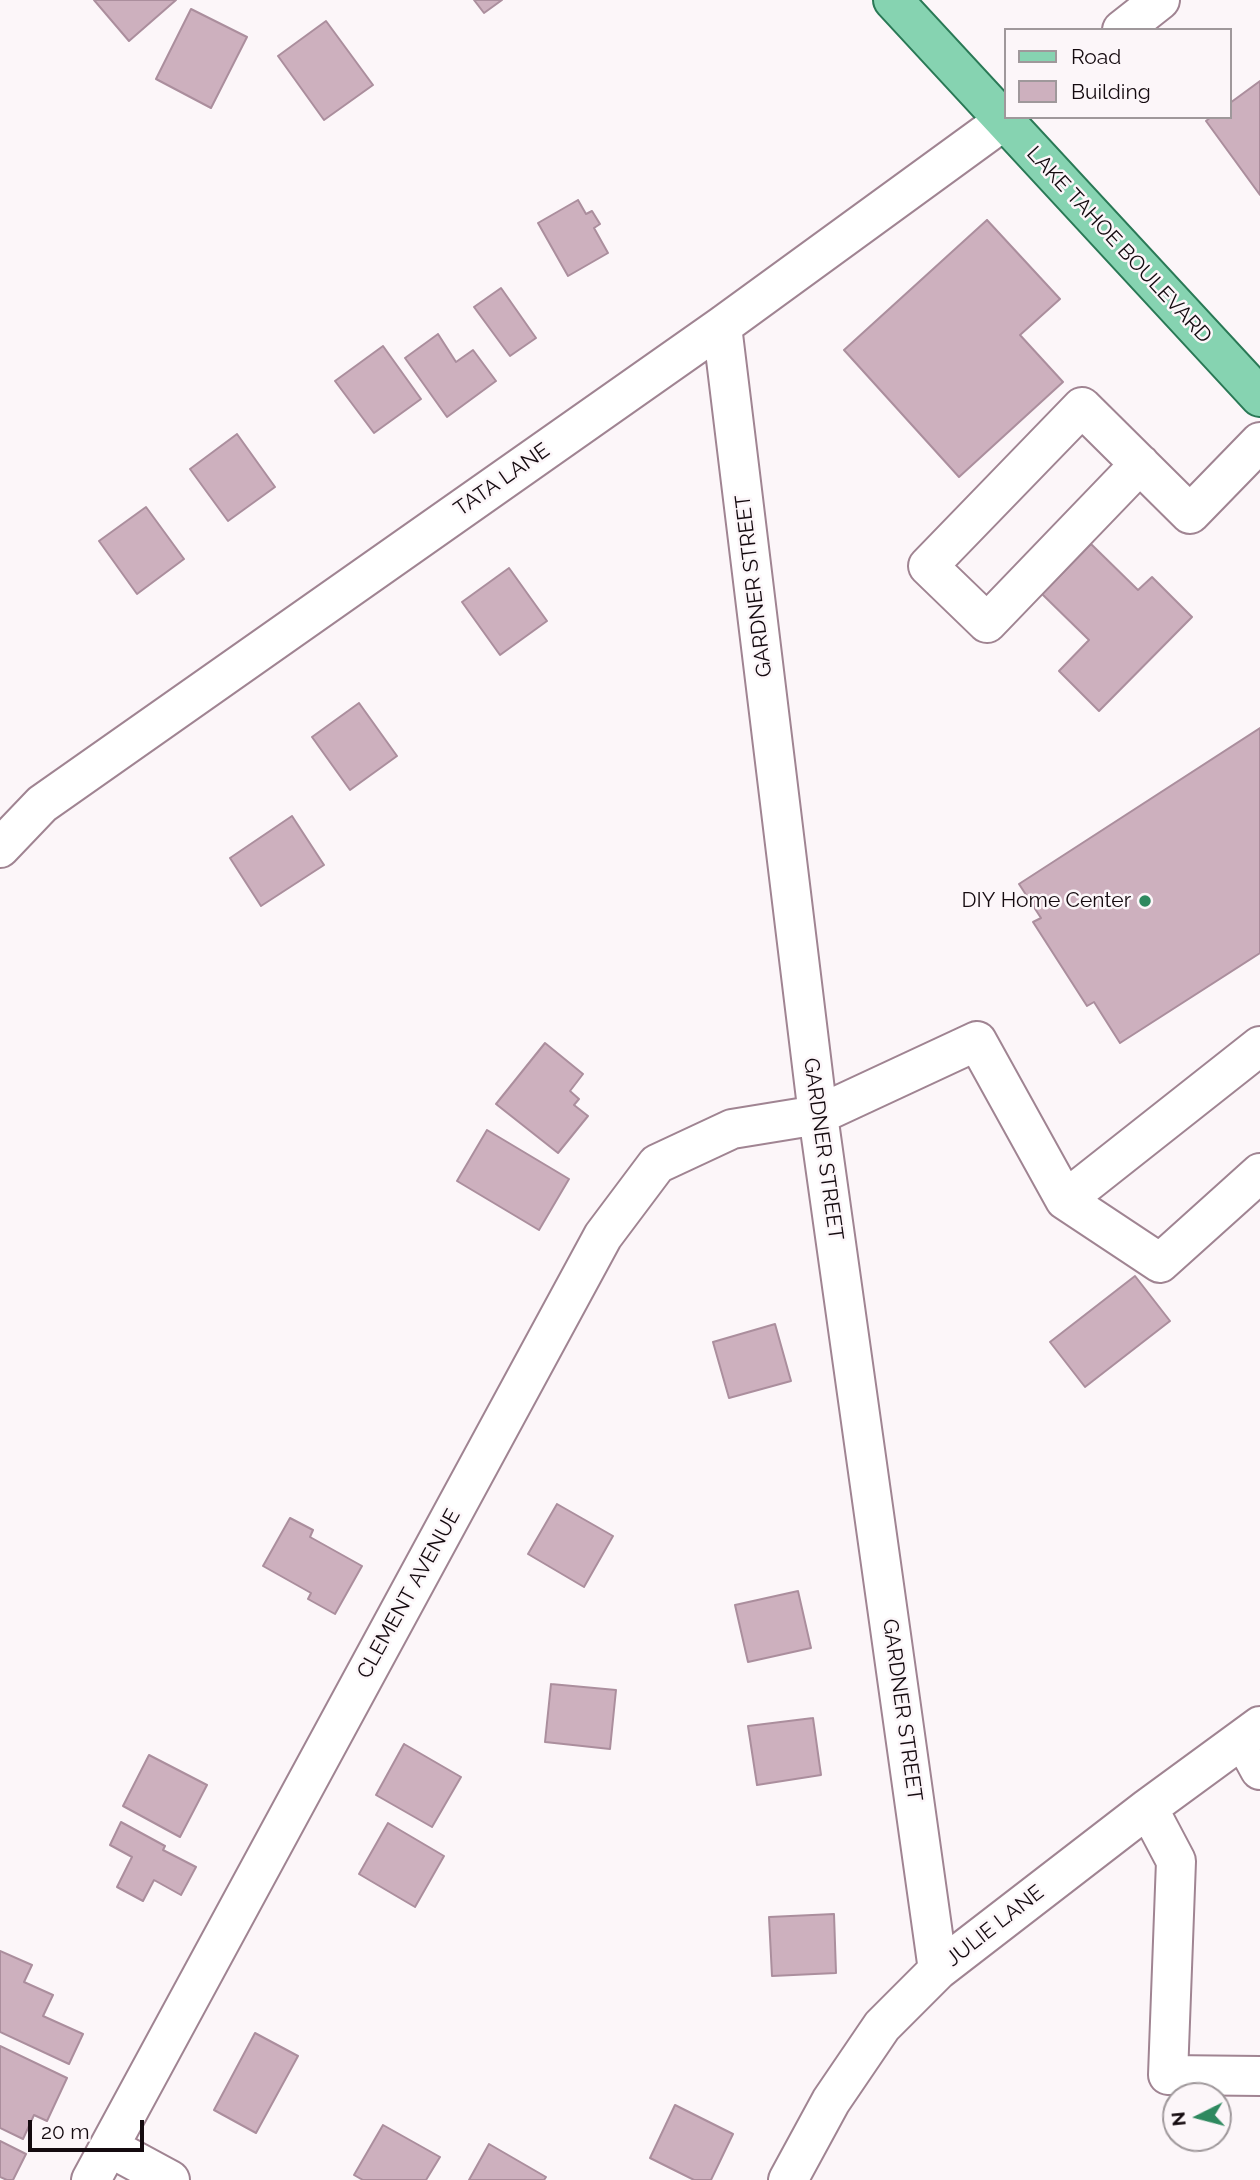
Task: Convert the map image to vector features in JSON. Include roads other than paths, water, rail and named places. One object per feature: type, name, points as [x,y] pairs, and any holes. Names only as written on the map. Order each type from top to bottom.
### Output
[{"type":"main road","name":"LAKE TAHOE BOULEVARD","points":[[893,0],[1004,116]]},
{"type":"main road","name":"LAKE TAHOE BOULEVARD","points":[[1007,119],[1255,381]]},
{"type":"street","points":[[1125,28],[1160,0]]},
{"type":"street","name":"TATA LANE","points":[[0,848],[42,804],[722,326],[1007,119]]},
{"type":"street","name":"GARDNER STREET","points":[[722,326],[818,1115],[938,1970]]},
{"type":"street","points":[[1140,464],[987,622],[928,566],[1082,407],[1140,464],[1190,514],[1260,442]]},
{"type":"street","name":"CLEMENT AVENUE","points":[[91,2180],[603,1236],[657,1164],[732,1129],[818,1115],[978,1041],[1065,1200]]},
{"type":"street","points":[[1260,1046],[1065,1200],[1160,1263],[1260,1172]]},
{"type":"street","name":"JULIE LANE","points":[[788,2180],[831,2101],[882,2026],[938,1970],[1148,1808],[1254,1745]]},
{"type":"street","points":[[1148,1808],[1176,1861],[1168,2075],[1260,2076]]},
{"type":"street","points":[[109,2147],[170,2180]]},
{"type":"place","name":"DIY Home Center","points":[[1145,901]]}]
